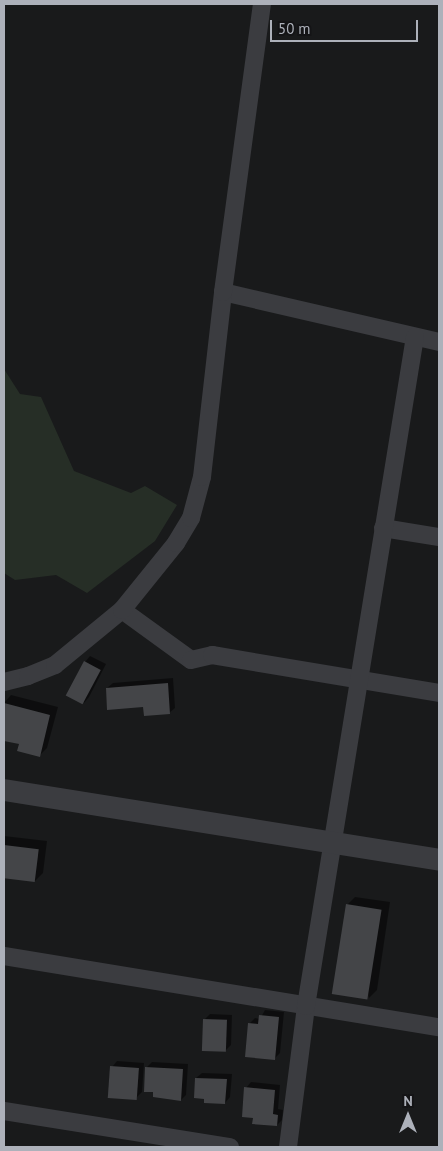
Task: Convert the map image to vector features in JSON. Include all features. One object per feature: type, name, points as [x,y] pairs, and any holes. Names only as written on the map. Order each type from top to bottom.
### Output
[{"type":"street","points":[[4,682],[28,676],[55,665],[122,610],[176,543],[191,518],[202,478],[223,292],[262,4]]},
{"type":"street","points":[[223,292],[439,342]]},
{"type":"street","points":[[288,1147],[306,1006],[415,336]]},
{"type":"street","points":[[383,528],[439,537]]},
{"type":"street","points":[[122,610],[191,660],[212,655],[439,693]]},
{"type":"street","points":[[4,790],[439,860]]},
{"type":"street","points":[[4,956],[439,1027]]},
{"type":"street","points":[[4,1111],[230,1147]]},
{"type":"shaded area","points":[[4,369],[20,394],[41,397],[74,471],[131,493],[145,486],[177,505],[155,541],[87,593],[56,575],[15,580],[4,573]]},
{"type":"building","points":[[84,661],[101,670],[82,704],[66,695]]},
{"type":"building","points":[[168,683],[170,714],[144,716],[143,707],[107,710],[106,688]]},
{"type":"building","points":[[4,703],[50,715],[40,757],[17,751],[19,744],[4,741]]},
{"type":"building","points":[[4,845],[39,849],[35,882],[4,878]]},
{"type":"building","points":[[346,904],[382,910],[367,1000],[332,994]]},
{"type":"building","points":[[259,1015],[279,1017],[275,1060],[245,1057],[248,1023],[258,1024]]},
{"type":"building","points":[[203,1019],[227,1020],[226,1052],[202,1051]]},
{"type":"building","points":[[110,1066],[139,1068],[137,1100],[108,1098]]},
{"type":"building","points":[[145,1067],[183,1069],[181,1101],[153,1097],[153,1092],[144,1092]]},
{"type":"building","points":[[195,1078],[227,1079],[225,1104],[204,1103],[204,1099],[194,1098]]},
{"type":"building","points":[[244,1087],[275,1090],[273,1114],[278,1115],[277,1126],[252,1124],[253,1118],[242,1117]]}]
